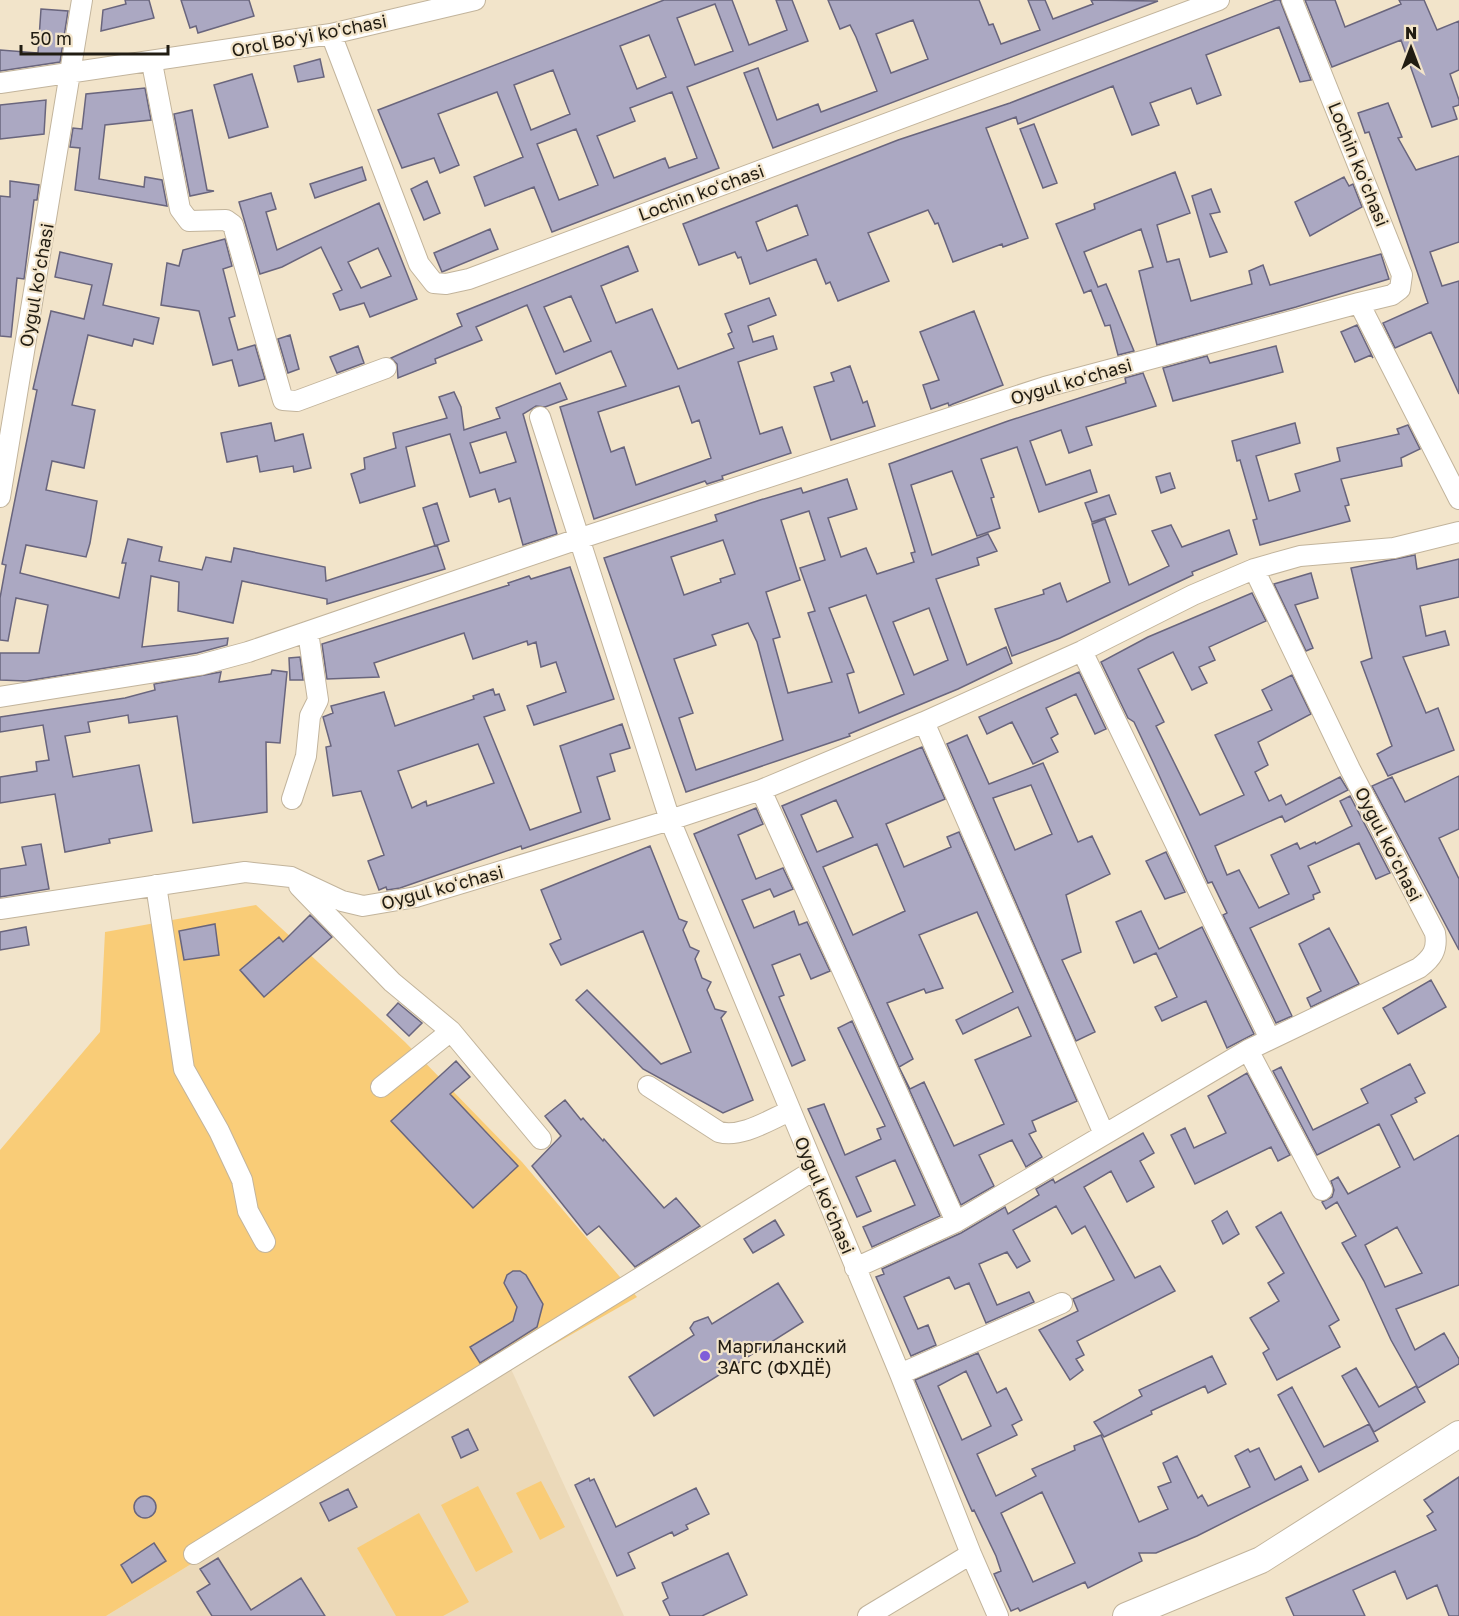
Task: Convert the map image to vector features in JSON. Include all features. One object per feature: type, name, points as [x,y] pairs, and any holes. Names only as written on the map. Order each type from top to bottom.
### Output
[{"type":"main road","points":[[1126,1616],[1261,1560],[1459,1434]]},
{"type":"street","name":"Oygul koʻchasi","points":[[0,497],[82,0]]},
{"type":"street","name":"Orol Boʻyi koʻchasi","points":[[0,83],[152,63],[331,34],[475,0]]},
{"type":"street","name":"Lochin koʻchasi","points":[[331,34],[419,264],[434,283],[446,284],[480,275],[1219,0]]},
{"type":"street","name":"Lochin koʻchasi","points":[[1292,0],[1402,275],[1400,289],[1392,295],[1359,303]]},
{"type":"street","points":[[152,63],[180,208],[189,221],[226,220],[233,225],[278,390],[283,400],[297,401],[386,368]]},
{"type":"street","name":"Oygul koʻchasi","points":[[0,697],[200,665],[308,632],[578,539],[1045,387],[1359,303]]},
{"type":"street","points":[[1359,303],[1459,499]]},
{"type":"street","points":[[540,417],[578,539]]},
{"type":"street","name":"Oygul koʻchasi","points":[[0,909],[245,872],[291,877],[342,901],[363,906],[416,897],[761,790],[924,722],[1082,651],[1193,595],[1254,568],[1300,556],[1394,548],[1459,532]]},
{"type":"street","name":"Oygul koʻchasi","points":[[578,539],[670,820],[855,1268],[956,1222],[1248,1050],[1419,968],[1434,953],[1437,943],[1436,933],[1350,769],[1254,568]]},
{"type":"street","points":[[291,799],[306,756],[310,716],[318,699],[308,632]]},
{"type":"street","points":[[1082,651],[1270,1039]]},
{"type":"street","points":[[924,722],[1104,1134]]},
{"type":"street","points":[[761,790],[956,1222]]},
{"type":"street","points":[[291,877],[349,941],[392,982],[451,1031],[541,1139]]},
{"type":"street","points":[[156,885],[184,1069],[219,1131],[242,1180],[248,1211],[266,1242]]},
{"type":"street","points":[[349,941],[347,921],[354,911],[363,906]]},
{"type":"street","points":[[381,1086],[451,1031]]},
{"type":"street","points":[[1248,1050],[1322,1190]]},
{"type":"street","points":[[648,1086],[719,1132],[726,1134],[736,1133],[790,1111]]},
{"type":"street","points":[[195,1554],[814,1170]]},
{"type":"street","points":[[855,1268],[998,1616]]},
{"type":"street","points":[[900,1374],[1062,1303]]},
{"type":"street","points":[[868,1616],[971,1554]]},
{"type":"shaded area","points":[[256,905],[405,1042],[522,1162],[637,1297],[511,1369],[106,1616],[0,1616],[0,1150],[100,1032],[105,932]]},
{"type":"shaded area","points":[[511,1369],[624,1616],[106,1616]]},
{"type":"shaded area","points":[[541,1481],[565,1527],[540,1540],[516,1493]]},
{"type":"shaded area","points":[[478,1486],[513,1552],[476,1572],[441,1505]]},
{"type":"shaded area","points":[[419,1513],[469,1602],[443,1616],[396,1616],[357,1548]]},
{"type":"building","points":[[125,0],[149,0],[154,18],[101,31],[103,10],[126,4]]},
{"type":"building","points":[[181,0],[249,0],[254,16],[198,33],[196,26],[190,28]]},
{"type":"building","points":[[664,0],[732,0],[749,45],[787,30],[776,0],[792,0],[808,41],[687,87],[719,168],[552,232],[534,187],[485,206],[474,177],[523,157],[497,92],[438,114],[459,165],[440,173],[434,158],[402,168],[378,110]],"holes":[[[715,4],[733,51],[695,65],[677,18]],[[649,35],[666,77],[637,89],[620,46]],[[553,70],[570,114],[531,130],[514,85]],[[672,92],[697,158],[669,168],[665,158],[614,178],[597,136],[635,121],[630,108]],[[576,129],[598,185],[559,200],[537,144]]]},
{"type":"building","points":[[828,0],[979,0],[989,25],[993,24],[1001,44],[1040,30],[1028,0],[1045,0],[1053,19],[1093,4],[1091,0],[1158,1],[773,148],[744,73],[758,68],[777,120],[818,104],[821,112],[877,91],[850,25],[840,29]],"holes":[[[913,20],[928,59],[891,73],[876,34]]]},
{"type":"building","points":[[1276,0],[1280,0],[1311,80],[1300,82],[1279,27],[1206,55],[1221,95],[1197,104],[1191,88],[1150,103],[1159,125],[1132,135],[1113,86],[1018,124],[1016,117],[986,128],[1028,238],[1003,247],[1002,244],[953,262],[938,223],[935,224],[928,210],[868,233],[889,281],[838,301],[830,282],[826,284],[816,259],[750,284],[741,257],[738,258],[735,252],[699,265],[683,224],[898,140],[1010,103]],"holes":[[[797,205],[808,235],[767,251],[756,222]]]},
{"type":"building","points":[[1305,0],[1335,0],[1345,27],[1401,4],[1399,0],[1424,0],[1437,30],[1459,21],[1459,70],[1450,74],[1459,100],[1459,105],[1453,107],[1457,119],[1432,127],[1401,40],[1332,67]]},
{"type":"building","points":[[41,9],[68,11],[60,62],[0,71],[0,50],[38,53]]},
{"type":"building","points":[[320,59],[324,77],[298,82],[294,66]]},
{"type":"building","points":[[252,74],[268,127],[229,138],[214,85]]},
{"type":"building","points":[[145,88],[151,120],[105,125],[99,179],[144,187],[145,177],[162,180],[167,206],[75,190],[80,148],[70,147],[73,128],[82,129],[86,94]]},
{"type":"building","points":[[46,100],[44,134],[0,139],[0,105]]},
{"type":"building","points":[[1388,103],[1402,137],[1398,138],[1416,170],[1459,156],[1459,242],[1430,252],[1442,286],[1459,281],[1459,394],[1431,332],[1395,348],[1383,323],[1428,303],[1369,132],[1365,133],[1358,113]]},
{"type":"building","points":[[192,110],[207,190],[214,191],[190,196],[174,114]]},
{"type":"building","points":[[1034,124],[1057,183],[1043,188],[1020,129]]},
{"type":"building","points":[[362,167],[366,180],[315,198],[310,184]]},
{"type":"building","points":[[1175,172],[1190,213],[1157,225],[1167,262],[1179,259],[1191,301],[1252,284],[1249,271],[1263,265],[1270,285],[1381,254],[1389,279],[1157,345],[1139,271],[1153,267],[1141,229],[1084,252],[1098,287],[1106,284],[1134,351],[1118,355],[1110,325],[1105,326],[1091,290],[1084,293],[1056,224],[1095,209],[1094,204]]},
{"type":"building","points":[[1344,177],[1349,186],[1353,184],[1362,207],[1310,236],[1295,202]]},
{"type":"building","points":[[10,181],[39,185],[37,200],[34,200],[24,279],[17,278],[11,337],[0,336],[0,196],[10,197]]},
{"type":"building","points":[[427,181],[440,213],[424,220],[411,189]]},
{"type":"building","points":[[1211,189],[1220,212],[1210,214],[1227,252],[1210,257],[1192,196]]},
{"type":"building","points":[[271,193],[276,209],[266,212],[277,250],[379,203],[417,299],[370,317],[364,303],[340,310],[333,294],[342,290],[321,247],[282,267],[260,274],[239,202]],"holes":[[[378,248],[391,276],[361,288],[348,262]]]},
{"type":"building","points":[[490,229],[498,249],[442,272],[434,253]]},
{"type":"building","points":[[225,239],[232,266],[223,269],[235,316],[229,318],[238,350],[255,345],[265,379],[239,386],[232,360],[213,365],[199,311],[161,305],[167,263],[179,266],[183,250]]},
{"type":"building","points":[[628,246],[638,271],[601,286],[616,323],[652,309],[678,369],[734,348],[728,334],[732,332],[725,314],[769,298],[776,315],[748,326],[753,342],[773,336],[777,349],[738,362],[760,434],[782,427],[791,453],[722,476],[723,479],[707,484],[705,481],[594,519],[560,407],[626,386],[611,351],[556,374],[527,305],[476,327],[482,340],[435,359],[436,363],[398,378],[397,364],[391,358],[462,326],[457,314]],"holes":[[[571,296],[591,341],[564,352],[544,307]],[[679,386],[692,423],[699,420],[711,458],[636,485],[624,447],[611,452],[598,412]]]},
{"type":"building","points":[[60,252],[112,264],[103,305],[159,318],[153,344],[134,339],[132,346],[88,335],[72,405],[95,410],[84,468],[52,461],[46,490],[97,501],[86,557],[26,545],[20,573],[119,598],[126,563],[122,563],[128,539],[162,547],[159,561],[202,570],[206,557],[231,562],[234,548],[325,567],[326,581],[437,545],[445,569],[327,604],[327,599],[242,581],[233,623],[178,611],[179,582],[151,576],[142,647],[228,638],[227,645],[197,653],[26,681],[0,680],[0,653],[39,653],[48,605],[16,598],[8,641],[0,640],[0,598],[6,565],[2,564],[37,390],[33,389],[51,311],[84,319],[92,285],[55,277]]},
{"type":"building","points":[[974,311],[1003,385],[949,406],[948,403],[931,409],[923,385],[939,380],[920,332]]},
{"type":"building","points":[[1357,325],[1373,358],[1371,355],[1355,362],[1341,332]]},
{"type":"building","points":[[290,335],[299,369],[288,373],[278,339]]},
{"type":"building","points":[[358,346],[364,363],[337,373],[330,357]]},
{"type":"building","points":[[1276,346],[1283,372],[1173,401],[1163,368],[1207,356],[1210,363]]},
{"type":"building","points":[[850,366],[863,403],[867,401],[875,426],[831,440],[814,387],[834,381],[831,373]]},
{"type":"building","points":[[1143,373],[1156,406],[1086,427],[1092,445],[1069,453],[1061,430],[1030,441],[1046,485],[1090,470],[1097,492],[1039,512],[1017,447],[981,459],[994,497],[991,498],[1000,528],[977,536],[952,471],[911,485],[932,555],[988,534],[997,551],[977,558],[979,565],[936,579],[967,665],[1006,647],[1012,663],[958,689],[849,734],[850,736],[686,792],[604,558],[717,521],[715,515],[760,500],[801,488],[803,493],[847,479],[857,509],[828,518],[841,557],[866,548],[877,574],[914,562],[911,553],[915,552],[889,464],[1008,421],[1126,383],[1125,378]],"holes":[[[809,511],[825,560],[800,568],[815,611],[808,613],[832,682],[788,693],[773,639],[780,637],[766,592],[800,580],[781,520]],[[723,540],[735,574],[720,579],[721,582],[684,595],[671,557]],[[866,595],[904,694],[859,713],[847,674],[854,672],[829,608]],[[929,608],[948,660],[914,675],[893,622]],[[748,623],[757,642],[783,740],[696,770],[679,718],[693,713],[674,659],[716,645],[712,635]]]},
{"type":"building","points":[[560,383],[567,399],[545,407],[536,406],[523,414],[557,534],[523,545],[510,498],[499,502],[495,489],[470,497],[450,434],[406,447],[415,486],[360,503],[351,474],[365,469],[364,458],[396,448],[393,433],[447,418],[439,397],[454,392],[461,407],[464,430],[500,418],[496,408]],"holes":[[[506,432],[516,462],[480,473],[470,443]]]},
{"type":"building","points":[[271,423],[275,441],[303,434],[311,468],[294,472],[293,466],[260,472],[257,456],[227,462],[221,433]]},
{"type":"building","points":[[1295,423],[1300,443],[1256,456],[1269,501],[1300,491],[1295,474],[1340,461],[1337,448],[1399,434],[1397,429],[1408,425],[1420,449],[1401,458],[1402,466],[1341,479],[1349,505],[1345,506],[1350,521],[1260,545],[1253,520],[1257,519],[1240,460],[1237,461],[1232,441]]},
{"type":"building","points":[[1170,473],[1175,488],[1161,493],[1156,477]]},
{"type":"building","points":[[1109,495],[1116,514],[1092,522],[1085,503]]},
{"type":"building","points":[[437,503],[449,541],[435,546],[423,508]]},
{"type":"building","points":[[1105,519],[1129,585],[1169,566],[1152,531],[1171,525],[1182,547],[1229,530],[1237,554],[1192,572],[1193,575],[1060,638],[1012,656],[995,609],[1044,594],[1043,590],[1060,583],[1067,602],[1110,582],[1092,524]]},
{"type":"building","points":[[1415,555],[1417,569],[1459,559],[1459,597],[1420,606],[1426,636],[1445,631],[1449,645],[1403,657],[1426,713],[1438,708],[1454,750],[1388,776],[1377,754],[1392,746],[1361,662],[1372,658],[1351,568]]},
{"type":"building","points":[[570,567],[614,699],[534,725],[527,706],[566,692],[556,662],[541,667],[536,642],[528,645],[527,641],[473,659],[464,633],[374,663],[379,677],[327,679],[322,644],[509,585],[508,583],[529,576],[531,579]]},
{"type":"building","points":[[1311,573],[1318,598],[1295,605],[1313,648],[1306,651],[1274,584]]},
{"type":"building","points":[[1252,593],[1266,621],[1209,647],[1215,660],[1199,667],[1207,683],[1192,690],[1173,652],[1138,669],[1164,722],[1156,726],[1200,815],[1244,795],[1215,735],[1272,710],[1262,690],[1292,675],[1311,714],[1258,742],[1268,765],[1255,772],[1269,801],[1281,795],[1286,805],[1340,777],[1348,790],[1285,822],[1282,816],[1215,846],[1227,875],[1239,870],[1259,908],[1289,894],[1271,855],[1297,843],[1300,849],[1315,842],[1316,844],[1352,826],[1340,801],[1350,796],[1390,873],[1376,879],[1359,843],[1308,866],[1320,892],[1313,895],[1314,899],[1250,928],[1292,1016],[1276,1023],[1223,915],[1227,913],[1212,882],[1208,883],[1134,722],[1128,718],[1101,662],[1148,637]]},
{"type":"building","points":[[300,657],[303,680],[290,680],[289,658]]},
{"type":"building","points":[[272,670],[287,672],[280,743],[266,742],[267,812],[193,823],[177,716],[129,723],[128,715],[88,722],[90,732],[65,736],[73,777],[139,765],[152,831],[109,839],[110,843],[65,852],[55,794],[0,803],[0,777],[37,771],[36,762],[49,760],[43,725],[0,732],[0,717],[125,698],[155,690],[154,684],[221,672],[219,682],[271,674]]},
{"type":"building","points":[[1079,672],[1106,729],[1095,734],[1076,694],[1046,708],[1058,734],[1051,738],[1058,752],[1033,764],[1012,722],[987,734],[979,717]]},
{"type":"building","points":[[493,689],[495,695],[499,694],[505,710],[484,717],[530,830],[581,812],[560,746],[622,724],[630,748],[610,754],[615,771],[597,777],[610,819],[522,849],[521,846],[400,888],[387,890],[386,887],[379,890],[368,861],[384,855],[361,791],[333,796],[326,747],[331,746],[323,717],[333,713],[331,706],[384,692],[395,726],[474,699],[473,696]],"holes":[[[478,744],[494,783],[427,806],[426,801],[412,808],[398,771]]]},
{"type":"building","points":[[967,735],[989,784],[1043,763],[1078,842],[1092,836],[1110,874],[1066,895],[1081,952],[1062,960],[1095,1032],[1076,1041],[947,744]],"holes":[[[1031,785],[1052,834],[1015,850],[993,798]]]},
{"type":"building","points":[[922,747],[945,799],[886,824],[904,867],[951,847],[947,837],[959,832],[1077,1101],[1032,1121],[1036,1131],[1029,1134],[1042,1157],[1026,1167],[1012,1140],[979,1155],[994,1186],[961,1205],[900,1069],[910,1089],[924,1082],[954,1146],[1004,1124],[975,1060],[1031,1036],[1018,1007],[963,1034],[956,1020],[1013,992],[977,912],[919,935],[943,988],[926,993],[924,989],[887,1003],[913,1059],[899,1067],[782,806]],"holes":[[[836,800],[853,837],[817,852],[801,815]],[[877,844],[905,911],[853,935],[823,867]]]},
{"type":"building","points":[[1459,776],[1459,829],[1439,838],[1459,879],[1459,950],[1372,786],[1392,777],[1405,802]]},
{"type":"building","points":[[756,808],[763,824],[738,835],[756,879],[783,868],[793,889],[774,897],[770,889],[742,900],[754,928],[794,911],[799,925],[807,922],[830,971],[811,979],[800,954],[772,965],[784,995],[779,997],[805,1060],[792,1066],[694,834]]},
{"type":"building","points":[[41,844],[49,889],[0,897],[0,869],[26,865],[22,847]]},
{"type":"building","points":[[650,846],[679,919],[687,922],[683,930],[690,947],[699,951],[695,959],[702,978],[711,982],[707,990],[715,1009],[726,1012],[721,1018],[753,1100],[723,1113],[643,1069],[576,1000],[587,990],[661,1064],[691,1052],[643,931],[561,965],[550,944],[561,939],[541,890]]},
{"type":"building","points":[[1166,852],[1185,892],[1165,899],[1146,861]]},
{"type":"building","points":[[1141,911],[1159,949],[1202,927],[1254,1034],[1227,1048],[1206,1001],[1162,1021],[1155,1007],[1177,997],[1156,953],[1134,963],[1116,922]]},
{"type":"building","points":[[310,915],[332,937],[264,997],[240,970],[279,937],[283,942]]},
{"type":"building","points":[[215,924],[219,955],[184,960],[179,931]]},
{"type":"building","points":[[26,927],[29,945],[0,950],[0,932]]},
{"type":"building","points":[[1329,928],[1359,984],[1311,1007],[1307,998],[1321,991],[1299,944]]},
{"type":"building","points":[[1431,980],[1446,1007],[1398,1034],[1383,1008]]},
{"type":"building","points":[[398,1003],[422,1023],[409,1036],[387,1015]]},
{"type":"building","points":[[852,1021],[940,1216],[872,1247],[863,1227],[915,1205],[895,1160],[856,1177],[871,1211],[857,1217],[808,1109],[824,1104],[845,1155],[881,1139],[877,1129],[885,1126],[838,1028]]},
{"type":"building","points":[[456,1061],[470,1077],[450,1094],[518,1166],[473,1208],[391,1121]]},
{"type":"building","points":[[1410,1064],[1425,1093],[1415,1098],[1417,1102],[1391,1115],[1414,1160],[1459,1135],[1459,1285],[1396,1309],[1415,1350],[1444,1333],[1459,1359],[1459,1364],[1418,1388],[1391,1340],[1364,1281],[1342,1243],[1356,1236],[1337,1202],[1326,1209],[1322,1202],[1332,1197],[1334,1190],[1331,1181],[1338,1177],[1348,1194],[1400,1167],[1379,1124],[1317,1155],[1273,1071],[1281,1067],[1313,1130],[1368,1103],[1361,1089]],"holes":[[[1397,1227],[1422,1273],[1385,1287],[1365,1245]]]},
{"type":"building","points":[[1247,1073],[1290,1155],[1278,1161],[1271,1147],[1195,1184],[1171,1135],[1185,1128],[1194,1148],[1226,1133],[1208,1096]]},
{"type":"building","points":[[565,1100],[581,1120],[583,1118],[603,1141],[604,1139],[664,1208],[676,1198],[700,1226],[635,1267],[599,1226],[587,1235],[532,1166],[561,1136],[545,1116]]},
{"type":"building","points":[[1143,1133],[1154,1153],[1140,1161],[1154,1187],[1127,1202],[1111,1171],[1084,1187],[1135,1278],[1160,1266],[1175,1291],[1077,1341],[1084,1355],[1076,1359],[1083,1370],[1070,1380],[1039,1330],[1078,1311],[1073,1299],[1114,1280],[1085,1226],[1072,1234],[1056,1206],[1013,1230],[1030,1261],[1017,1268],[1007,1252],[979,1264],[997,1305],[1029,1292],[1034,1302],[986,1323],[969,1283],[955,1289],[949,1277],[904,1297],[918,1329],[928,1325],[936,1345],[911,1356],[876,1277],[884,1274],[882,1269],[961,1233],[1005,1207],[1008,1214],[1039,1195],[1036,1189],[1053,1179],[1055,1183]]},
{"type":"building","points":[[1227,1211],[1239,1234],[1223,1244],[1212,1221]]},
{"type":"building","points":[[1281,1212],[1339,1320],[1329,1326],[1340,1347],[1277,1380],[1263,1353],[1269,1349],[1250,1318],[1279,1301],[1268,1283],[1284,1273],[1256,1227]]},
{"type":"building","points":[[775,1220],[784,1235],[753,1253],[744,1239]]},
{"type":"building","points":[[513,1271],[520,1271],[526,1275],[543,1304],[537,1327],[480,1363],[470,1347],[513,1321],[517,1307],[504,1283],[507,1275]]},
{"type":"building","name":"Маргиланский ЗАГС (ФХДЁ)","points":[[778,1283],[803,1322],[654,1416],[629,1377],[694,1335],[690,1328],[694,1322],[708,1317],[712,1324]]},
{"type":"building","points":[[978,1353],[997,1393],[1006,1388],[1022,1420],[1012,1425],[1017,1435],[977,1454],[996,1496],[1036,1476],[1032,1469],[1075,1450],[1074,1446],[1101,1435],[1139,1522],[1168,1509],[1158,1487],[1171,1482],[1163,1463],[1177,1456],[1198,1498],[1202,1495],[1208,1506],[1250,1487],[1235,1456],[1248,1449],[1250,1452],[1259,1448],[1275,1480],[1301,1466],[1308,1480],[1197,1536],[1156,1553],[1139,1553],[1142,1561],[1088,1588],[1085,1582],[1020,1611],[1018,1608],[1011,1611],[994,1574],[1001,1571],[996,1556],[974,1510],[972,1511],[915,1380]],"holes":[[[966,1371],[991,1426],[962,1440],[938,1386]],[[1042,1492],[1075,1563],[1033,1582],[1001,1513]]]},
{"type":"building","points":[[1212,1356],[1226,1384],[1208,1393],[1205,1386],[1151,1411],[1152,1414],[1104,1437],[1094,1422],[1142,1396],[1139,1390]]},
{"type":"building","points":[[1356,1368],[1379,1407],[1416,1386],[1425,1402],[1374,1432],[1342,1376]]},
{"type":"building","points":[[1292,1387],[1324,1447],[1369,1424],[1378,1441],[1319,1472],[1278,1395]]},
{"type":"building","points":[[468,1429],[478,1450],[461,1458],[452,1437]]},
{"type":"building","points":[[1459,1477],[1459,1616],[1449,1616],[1437,1585],[1407,1599],[1395,1571],[1353,1590],[1365,1616],[1294,1616],[1286,1598],[1436,1530],[1427,1516],[1433,1512],[1424,1500]]},
{"type":"building","points":[[589,1478],[590,1481],[594,1479],[616,1527],[696,1488],[709,1514],[686,1525],[688,1529],[674,1536],[672,1532],[628,1553],[635,1568],[617,1576],[575,1485]]},
{"type":"building","points":[[348,1489],[357,1507],[329,1521],[320,1503]]},
{"type":"building","points":[[145,1496],[153,1499],[156,1507],[153,1515],[145,1518],[137,1515],[134,1507],[137,1499]]},
{"type":"building","points":[[154,1543],[166,1561],[132,1583],[121,1565]]},
{"type":"building","points":[[728,1553],[747,1595],[702,1616],[670,1616],[663,1601],[668,1598],[662,1583]]},
{"type":"building","points":[[218,1558],[251,1610],[301,1578],[325,1616],[212,1616],[197,1592],[210,1584],[200,1569]]},
{"type":"place","name":"Маргиланский ЗАГС (ФХДЁ)","points":[[705,1356]]}]
